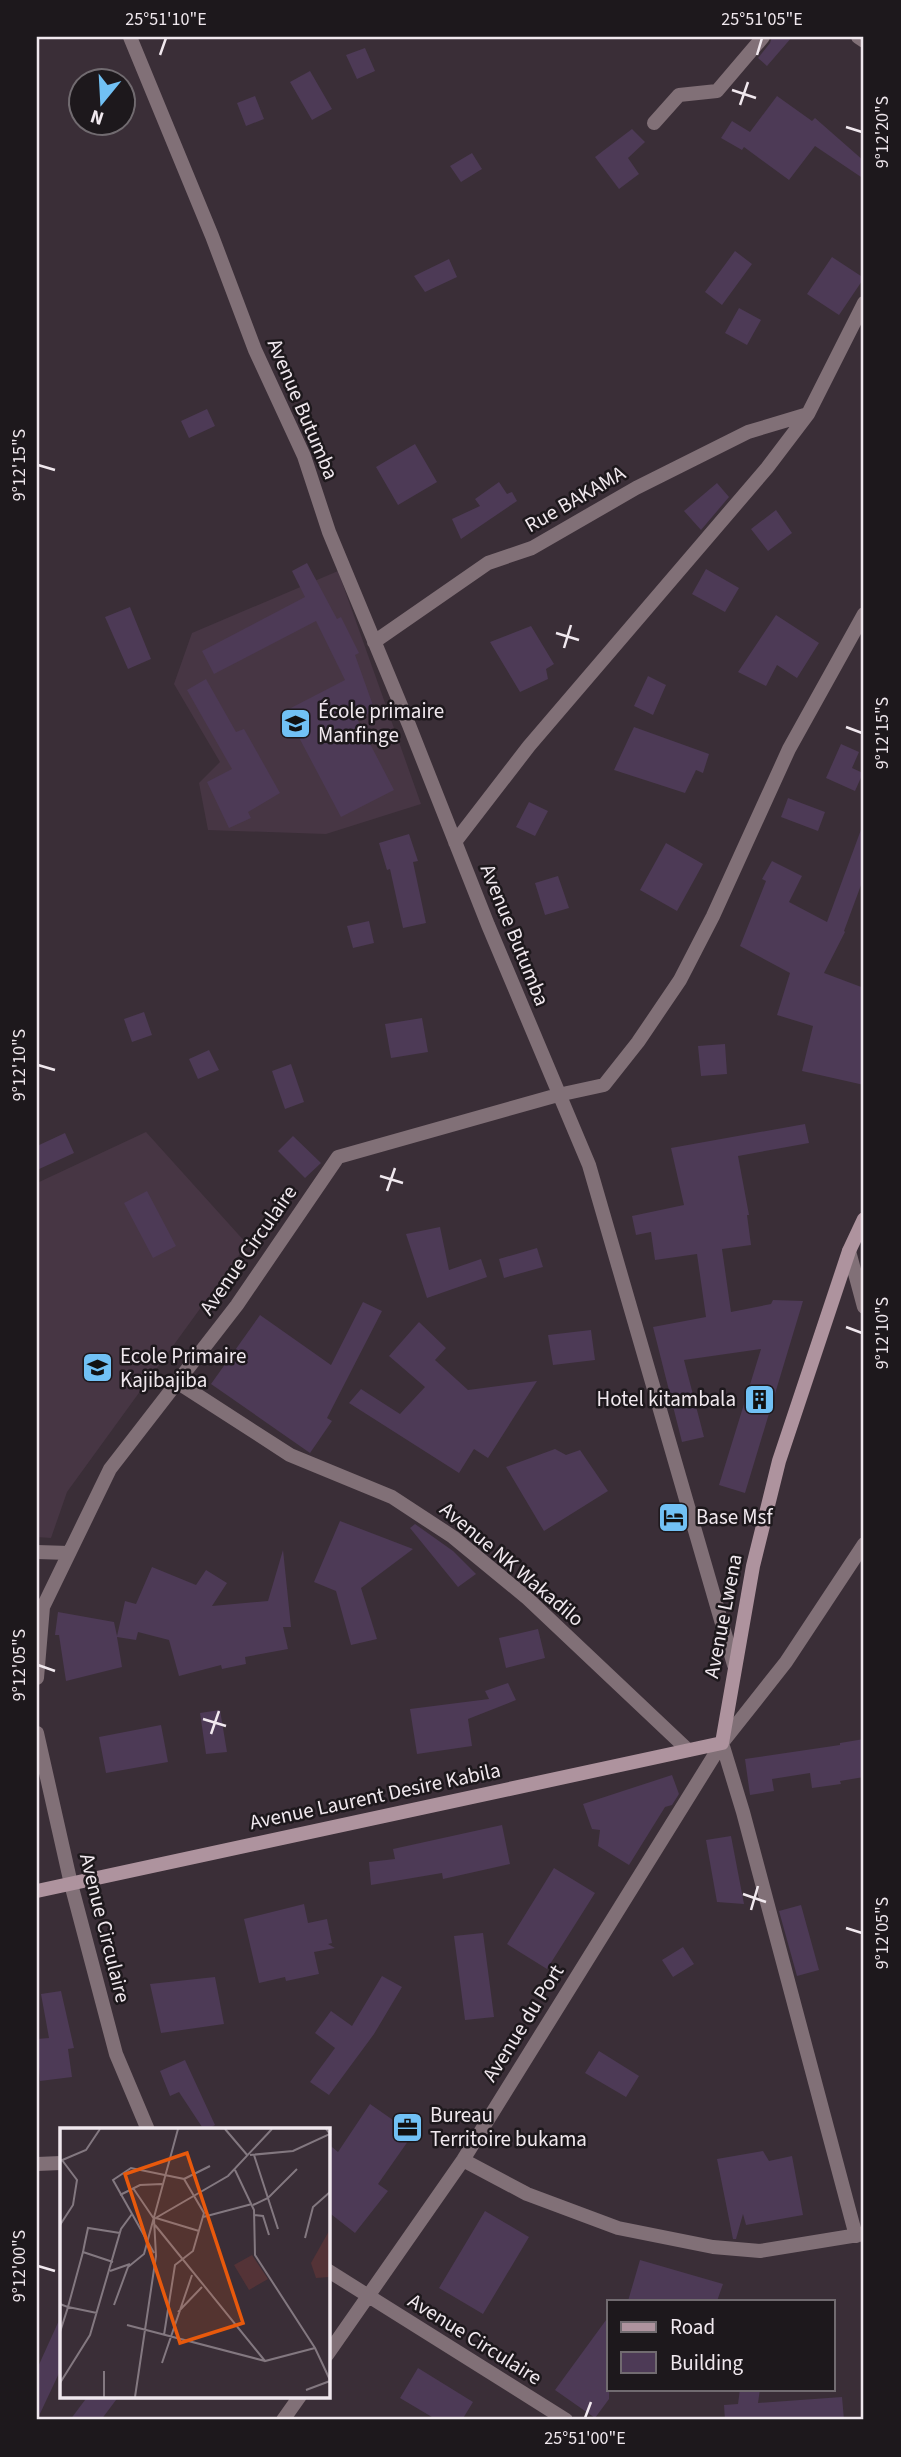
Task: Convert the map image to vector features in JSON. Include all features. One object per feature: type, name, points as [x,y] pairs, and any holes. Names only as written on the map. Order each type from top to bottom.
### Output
[{"type":"main road","name":"Avenue Lwena","points":[[722,1743],[753,1566],[779,1461],[849,1251],[864,1219]]},
{"type":"main road","name":"Avenue Laurent Desire Kabila","points":[[37,1891],[722,1743]]},
{"type":"street","name":"Avenue Butumba","points":[[130,37],[212,236],[255,350],[304,456],[329,532],[589,1165],[734,1665]]},
{"type":"street","points":[[654,123],[679,95],[718,91],[763,37]]},
{"type":"street","points":[[858,37],[864,41]]},
{"type":"street","points":[[455,842],[529,746],[623,634],[711,536],[808,414],[864,303]]},
{"type":"street","name":"Rue BAKAMA","points":[[374,642],[488,563],[532,548],[636,488],[748,432],[808,414]]},
{"type":"street","name":"Avenue Circulaire","points":[[37,1678],[43,1607],[110,1469],[237,1305],[338,1157],[604,1084],[638,1042],[680,980],[713,916],[789,749],[864,614]]},
{"type":"street","points":[[849,1251],[864,1307]]},
{"type":"street","name":"Avenue NK Wakadilo","points":[[177,1382],[290,1455],[392,1497],[453,1537],[526,1597],[688,1750]]},
{"type":"street","name":"Avenue du Port","points":[[329,2352],[463,2160],[722,1743],[786,1662],[864,1544]]},
{"type":"street","points":[[37,1552],[69,1553]]},
{"type":"street","name":"Avenue Circulaire","points":[[37,1733],[71,1884],[116,2054],[147,2128]]},
{"type":"street","points":[[463,2160],[527,2194],[618,2228],[713,2247],[760,2251],[860,2235],[722,1743]]},
{"type":"street","points":[[37,2165],[60,2163]]},
{"type":"street","name":"Avenue Circulaire","points":[[329,2271],[566,2420]]},
{"type":"street","points":[[284,2420],[299,2398]]},
{"type":"shaded area","name":"École primaire Manfinge","points":[[338,571],[421,804],[326,834],[208,830],[199,783],[220,762],[174,684],[192,633]]},
{"type":"shaded area","name":"Ecole Primaire Kajibajiba","points":[[146,1132],[247,1244],[67,1492],[51,1538],[37,1537],[37,1183]]},
{"type":"building","points":[[772,37],[792,37],[767,66],[758,58]]},
{"type":"building","points":[[365,48],[375,71],[357,79],[346,55]]},
{"type":"building","points":[[310,71],[332,109],[312,120],[290,82]]},
{"type":"building","points":[[255,96],[264,119],[246,126],[237,103]]},
{"type":"building","points":[[777,96],[812,121],[815,118],[864,161],[864,179],[815,146],[789,180],[744,147],[742,150],[721,138],[732,121],[750,132]]},
{"type":"building","points":[[632,129],[645,142],[628,158],[639,174],[619,189],[595,157]]},
{"type":"building","points":[[472,153],[482,169],[461,182],[450,166]]},
{"type":"building","points":[[735,251],[752,264],[722,305],[705,292]]},
{"type":"building","points":[[832,257],[864,278],[839,315],[807,294]]},
{"type":"building","points":[[449,259],[457,277],[425,292],[414,276]]},
{"type":"building","points":[[739,308],[761,320],[747,345],[725,333]]},
{"type":"building","points":[[207,409],[215,426],[189,438],[181,421]]},
{"type":"building","points":[[415,444],[437,482],[398,505],[376,467]]},
{"type":"building","points":[[499,482],[507,494],[512,492],[517,501],[461,539],[452,519],[480,506],[475,499]]},
{"type":"building","points":[[717,483],[729,497],[701,530],[684,511]]},
{"type":"building","points":[[776,510],[792,533],[768,551],[751,529]]},
{"type":"building","points":[[307,563],[337,619],[341,617],[359,653],[355,655],[375,711],[363,716],[358,707],[352,709],[394,790],[341,817],[285,711],[345,680],[316,621],[214,674],[202,651],[305,597],[292,571]]},
{"type":"building","points":[[706,569],[739,588],[725,612],[692,594]]},
{"type":"building","points":[[130,607],[151,659],[128,669],[105,617]]},
{"type":"building","points":[[776,615],[819,643],[797,678],[777,665],[766,686],[738,672]]},
{"type":"building","points":[[531,626],[554,664],[546,669],[548,679],[520,692],[490,642]]},
{"type":"building","points":[[648,676],[666,685],[653,715],[634,706]]},
{"type":"building","points":[[206,679],[236,732],[244,729],[280,793],[248,812],[251,818],[229,828],[207,782],[232,769],[187,690]]},
{"type":"building","points":[[634,727],[709,754],[703,773],[696,770],[685,793],[614,770]]},
{"type":"building","points":[[841,744],[859,752],[852,768],[863,773],[855,791],[826,778]]},
{"type":"building","points":[[788,798],[825,812],[818,831],[781,817]]},
{"type":"building","points":[[529,802],[548,811],[535,836],[516,827]]},
{"type":"building","points":[[862,827],[864,877],[845,932],[824,973],[864,988],[864,1085],[802,1071],[813,1026],[777,1015],[790,973],[740,946],[766,881],[762,879],[772,861],[802,876],[789,902],[827,922]]},
{"type":"building","points":[[409,834],[418,861],[413,862],[426,923],[403,928],[390,869],[387,870],[379,843]]},
{"type":"building","points":[[666,843],[703,864],[677,911],[640,890]]},
{"type":"building","points":[[558,876],[569,908],[545,915],[535,883]]},
{"type":"building","points":[[369,921],[374,943],[353,948],[347,926]]},
{"type":"building","points":[[144,1012],[152,1035],[132,1042],[124,1019]]},
{"type":"building","points":[[422,1018],[428,1052],[391,1058],[385,1024]]},
{"type":"building","points":[[725,1044],[727,1074],[701,1076],[698,1046]]},
{"type":"building","points":[[209,1050],[219,1070],[198,1079],[189,1059]]},
{"type":"building","points":[[291,1064],[304,1102],[285,1109],[272,1071]]},
{"type":"building","points":[[805,1124],[809,1143],[738,1156],[749,1215],[751,1245],[722,1249],[731,1312],[771,1304],[773,1300],[803,1301],[745,1493],[719,1485],[761,1349],[684,1360],[704,1437],[682,1442],[653,1327],[706,1317],[697,1254],[655,1260],[651,1232],[636,1235],[632,1216],[684,1205],[671,1148]]},
{"type":"building","points":[[65,1133],[74,1153],[37,1170],[37,1146]]},
{"type":"building","points":[[293,1136],[321,1163],[305,1178],[278,1151]]},
{"type":"building","points":[[147,1191],[176,1246],[153,1258],[124,1203]]},
{"type":"building","points":[[440,1227],[449,1270],[481,1259],[487,1277],[427,1298],[406,1234]]},
{"type":"building","points":[[537,1248],[543,1267],[504,1278],[499,1259]]},
{"type":"building","points":[[363,1302],[382,1311],[327,1418],[332,1421],[310,1453],[211,1384],[260,1315],[331,1365]]},
{"type":"building","points":[[419,1322],[446,1348],[435,1360],[468,1390],[537,1381],[488,1458],[474,1449],[459,1473],[349,1403],[361,1389],[400,1414],[425,1387],[389,1356]]},
{"type":"building","points":[[591,1330],[595,1360],[553,1365],[548,1335]]},
{"type":"building","points":[[555,1449],[566,1455],[580,1450],[608,1491],[544,1531],[506,1467]]},
{"type":"building","points":[[340,1521],[413,1549],[361,1588],[377,1639],[351,1645],[336,1591],[314,1582]]},
{"type":"building","points":[[415,1524],[453,1551],[476,1574],[458,1587],[410,1528]]},
{"type":"building","points":[[283,1550],[291,1627],[283,1627],[288,1649],[245,1657],[246,1664],[222,1669],[221,1665],[179,1676],[169,1640],[138,1632],[136,1640],[117,1637],[122,1667],[66,1681],[59,1635],[55,1635],[58,1612],[114,1622],[117,1636],[125,1601],[136,1604],[152,1567],[196,1585],[206,1570],[227,1583],[212,1606],[268,1601]]},
{"type":"building","points":[[538,1629],[545,1658],[506,1668],[499,1638]]},
{"type":"building","points":[[508,1683],[516,1700],[468,1719],[472,1746],[417,1754],[410,1709],[489,1699],[485,1691]]},
{"type":"building","points":[[220,1710],[227,1752],[206,1754],[200,1713]]},
{"type":"building","points":[[161,1725],[168,1762],[106,1773],[99,1737]]},
{"type":"building","points":[[864,1739],[864,1777],[812,1788],[810,1773],[772,1779],[774,1791],[750,1795],[745,1759]]},
{"type":"building","points":[[672,1775],[679,1794],[672,1805],[665,1807],[629,1865],[598,1846],[600,1830],[592,1829],[583,1804]]},
{"type":"building","points":[[502,1825],[510,1864],[443,1879],[442,1873],[371,1885],[369,1862],[395,1859],[393,1849]]},
{"type":"building","points":[[731,1836],[744,1904],[717,1902],[706,1840]]},
{"type":"building","points":[[554,1868],[595,1893],[547,1969],[507,1944]]},
{"type":"building","points":[[304,1904],[308,1923],[327,1919],[332,1943],[328,1944],[335,1948],[314,1952],[319,1974],[259,1983],[244,1919]]},
{"type":"building","points":[[801,1905],[819,1970],[797,1976],[779,1911]]},
{"type":"building","points":[[483,1933],[494,2017],[465,2020],[454,1936]]},
{"type":"building","points":[[683,1947],[694,1964],[673,1977],[662,1960]]},
{"type":"building","points":[[382,1976],[402,1987],[374,2034],[329,2095],[310,2082],[335,2048],[315,2033],[331,2011],[352,2026]]},
{"type":"building","points":[[215,1977],[224,2024],[161,2033],[150,1984]]},
{"type":"building","points":[[61,1991],[74,2048],[68,2049],[72,2077],[40,2081],[37,2039],[49,2038],[41,1994]]},
{"type":"building","points":[[599,2051],[639,2076],[626,2097],[585,2073]]},
{"type":"building","points":[[185,2060],[215,2125],[203,2128],[179,2092],[170,2096],[160,2071]]},
{"type":"building","points":[[370,2104],[413,2134],[378,2184],[388,2191],[355,2233],[329,2213],[329,2145],[338,2152]]},
{"type":"building","points":[[763,2151],[769,2161],[792,2156],[803,2215],[746,2225],[743,2214],[736,2239],[733,2239],[717,2159]]},
{"type":"building","points":[[485,2211],[529,2237],[483,2314],[439,2288]]},
{"type":"building","points":[[640,2260],[723,2284],[717,2300],[628,2300]]},
{"type":"building","points":[[60,2318],[60,2371],[37,2420],[37,2369]]},
{"type":"building","points":[[607,2319],[609,2399],[595,2418],[555,2390]]},
{"type":"building","points":[[418,2368],[473,2402],[462,2420],[437,2420],[400,2398]]},
{"type":"building","points":[[740,2390],[760,2390],[758,2403],[842,2397],[844,2420],[725,2420],[724,2405],[738,2404]]},
{"type":"building","points":[[86,2398],[118,2398],[101,2420],[70,2420]]},
{"type":"place","name":"École primaire Manfinge","points":[[295,723]]},
{"type":"place","name":"Ecole Primaire Kajibajiba","points":[[97,1368]]},
{"type":"place","name":"Hotel kitambala","points":[[759,1399]]},
{"type":"place","name":"Base Msf","points":[[673,1517]]},
{"type":"place","name":"Bureau Territoire bukama","points":[[407,2127]]}]
